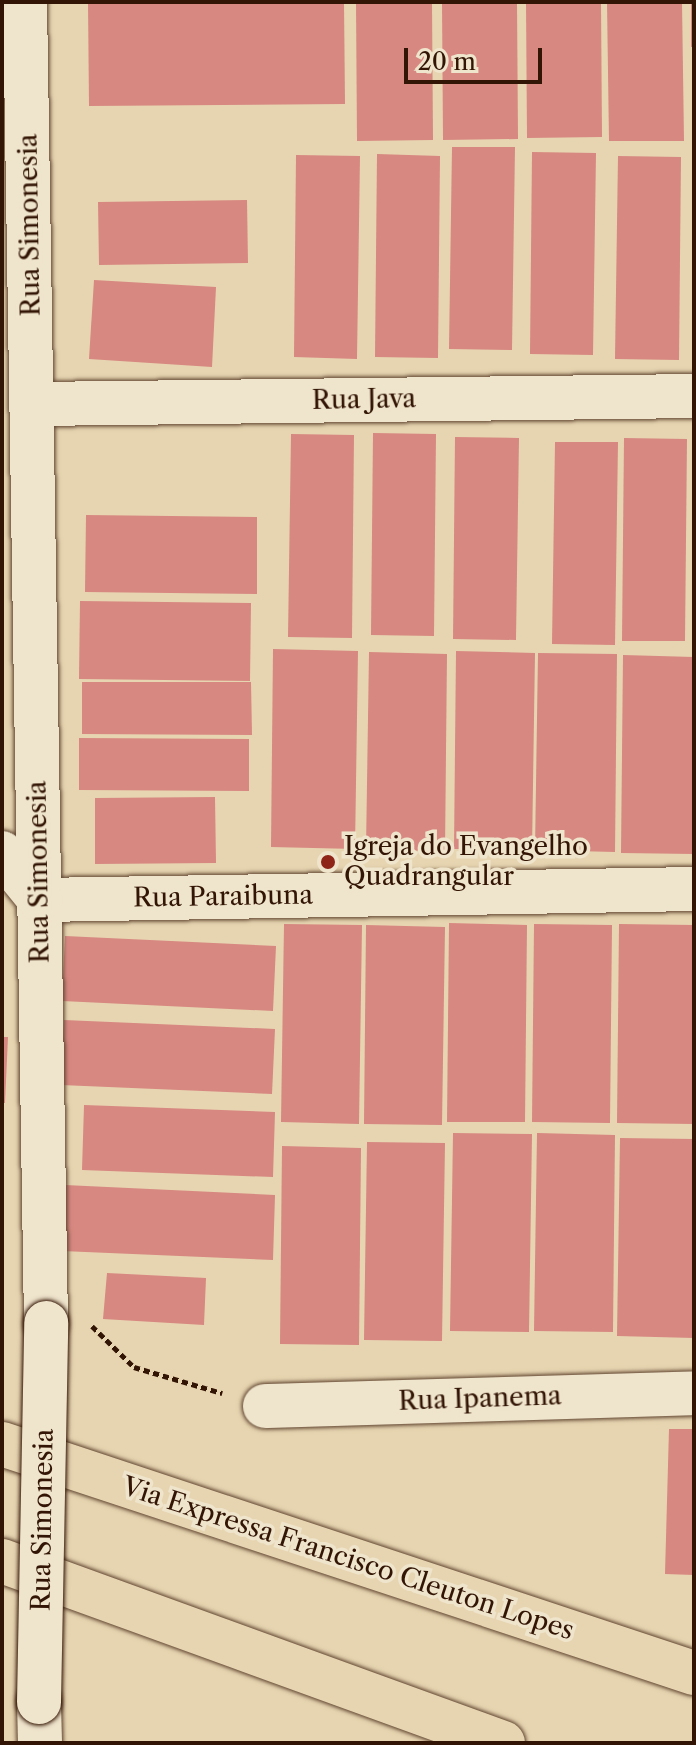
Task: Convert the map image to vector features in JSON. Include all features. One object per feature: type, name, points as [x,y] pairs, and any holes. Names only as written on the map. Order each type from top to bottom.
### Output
[{"type":"highway","name":"Via Expressa Francisco Cleuton Lopes","points":[[2,1444],[694,1673]]},
{"type":"highway","points":[[2,1561],[503,1743]]},
{"type":"street","name":"Rua Simonesia","points":[[25,2],[34,404],[46,1318],[40,1722]]},
{"type":"street","name":"Rua Java","points":[[34,404],[694,396]]},
{"type":"street","points":[[2,732],[12,724],[36,680]]},
{"type":"street","points":[[2,853],[40,900]]},
{"type":"street","name":"Rua Paraibuna","points":[[40,900],[694,889]]},
{"type":"street","name":"Rua Ipanema","points":[[265,1406],[694,1393]]},
{"type":"street","points":[[296,1670],[461,1743]]},
{"type":"path","points":[[46,1318],[73,1317],[97,1328],[134,1367],[265,1406]]},
{"type":"building","points":[[88,2],[344,2],[345,104],[89,106]]},
{"type":"building","points":[[356,2],[432,2],[433,140],[357,141]]},
{"type":"building","points":[[442,2],[517,2],[518,139],[443,140]]},
{"type":"building","points":[[526,2],[601,2],[602,137],[527,138]]},
{"type":"building","points":[[607,2],[682,2],[684,141],[609,141]]},
{"type":"building","points":[[691,2],[694,2],[694,47],[691,47]]},
{"type":"building","points":[[452,147],[515,147],[512,350],[449,349]]},
{"type":"building","points":[[532,152],[596,153],[593,355],[530,354]]},
{"type":"building","points":[[377,154],[440,156],[438,358],[375,357]]},
{"type":"building","points":[[296,155],[360,156],[357,359],[294,357]]},
{"type":"building","points":[[618,156],[681,157],[679,360],[615,359]]},
{"type":"building","points":[[247,200],[248,263],[99,265],[98,202]]},
{"type":"building","points":[[94,280],[216,287],[212,367],[89,359]]},
{"type":"building","points":[[373,433],[436,434],[434,636],[371,635]]},
{"type":"building","points":[[291,434],[354,435],[352,638],[288,637]]},
{"type":"building","points":[[455,437],[519,438],[516,640],[453,639]]},
{"type":"building","points":[[624,438],[687,439],[685,641],[622,641]]},
{"type":"building","points":[[555,442],[618,442],[615,645],[552,644]]},
{"type":"building","points":[[86,515],[257,517],[257,594],[85,592]]},
{"type":"building","points":[[80,601],[251,603],[250,681],[79,679]]},
{"type":"building","points":[[273,649],[358,651],[355,849],[271,847]]},
{"type":"building","points":[[456,651],[535,653],[532,850],[454,849]]},
{"type":"building","points":[[369,652],[447,654],[445,851],[366,850]]},
{"type":"building","points":[[538,653],[617,654],[615,852],[535,850]]},
{"type":"building","points":[[623,655],[694,657],[694,854],[621,853]]},
{"type":"building","points":[[82,682],[251,682],[252,735],[82,734]]},
{"type":"building","points":[[79,738],[249,739],[249,791],[79,790]]},
{"type":"building","points":[[215,797],[216,863],[95,864],[95,798]]},
{"type":"building","points":[[449,923],[527,925],[525,1122],[447,1122]]},
{"type":"building","points":[[284,924],[362,925],[359,1124],[281,1122]]},
{"type":"building","points":[[534,924],[612,925],[610,1123],[532,1122]]},
{"type":"building","points":[[619,924],[694,925],[694,1124],[617,1123]]},
{"type":"building","points":[[366,925],[445,927],[442,1125],[364,1124]]},
{"type":"building","points":[[65,936],[276,946],[273,1011],[62,1001]]},
{"type":"building","points":[[64,1020],[275,1029],[272,1094],[61,1085]]},
{"type":"building","points":[[2,1037],[8,1037],[5,1103],[2,1103]]},
{"type":"building","points":[[84,1105],[275,1112],[273,1177],[82,1170]]},
{"type":"building","points":[[453,1133],[532,1134],[529,1332],[450,1331]]},
{"type":"building","points":[[537,1133],[615,1135],[613,1332],[534,1331]]},
{"type":"building","points":[[620,1138],[694,1139],[694,1338],[617,1336]]},
{"type":"building","points":[[367,1142],[445,1143],[442,1341],[364,1340]]},
{"type":"building","points":[[282,1146],[361,1148],[359,1345],[280,1344]]},
{"type":"building","points":[[65,1185],[275,1195],[273,1260],[62,1251]]},
{"type":"building","points":[[107,1273],[206,1278],[204,1325],[103,1319]]},
{"type":"building","points":[[669,1429],[694,1429],[694,1575],[665,1574]]},
{"type":"place","name":"Igreja do Evangelho Quadrangular","points":[[328,862]]}]
